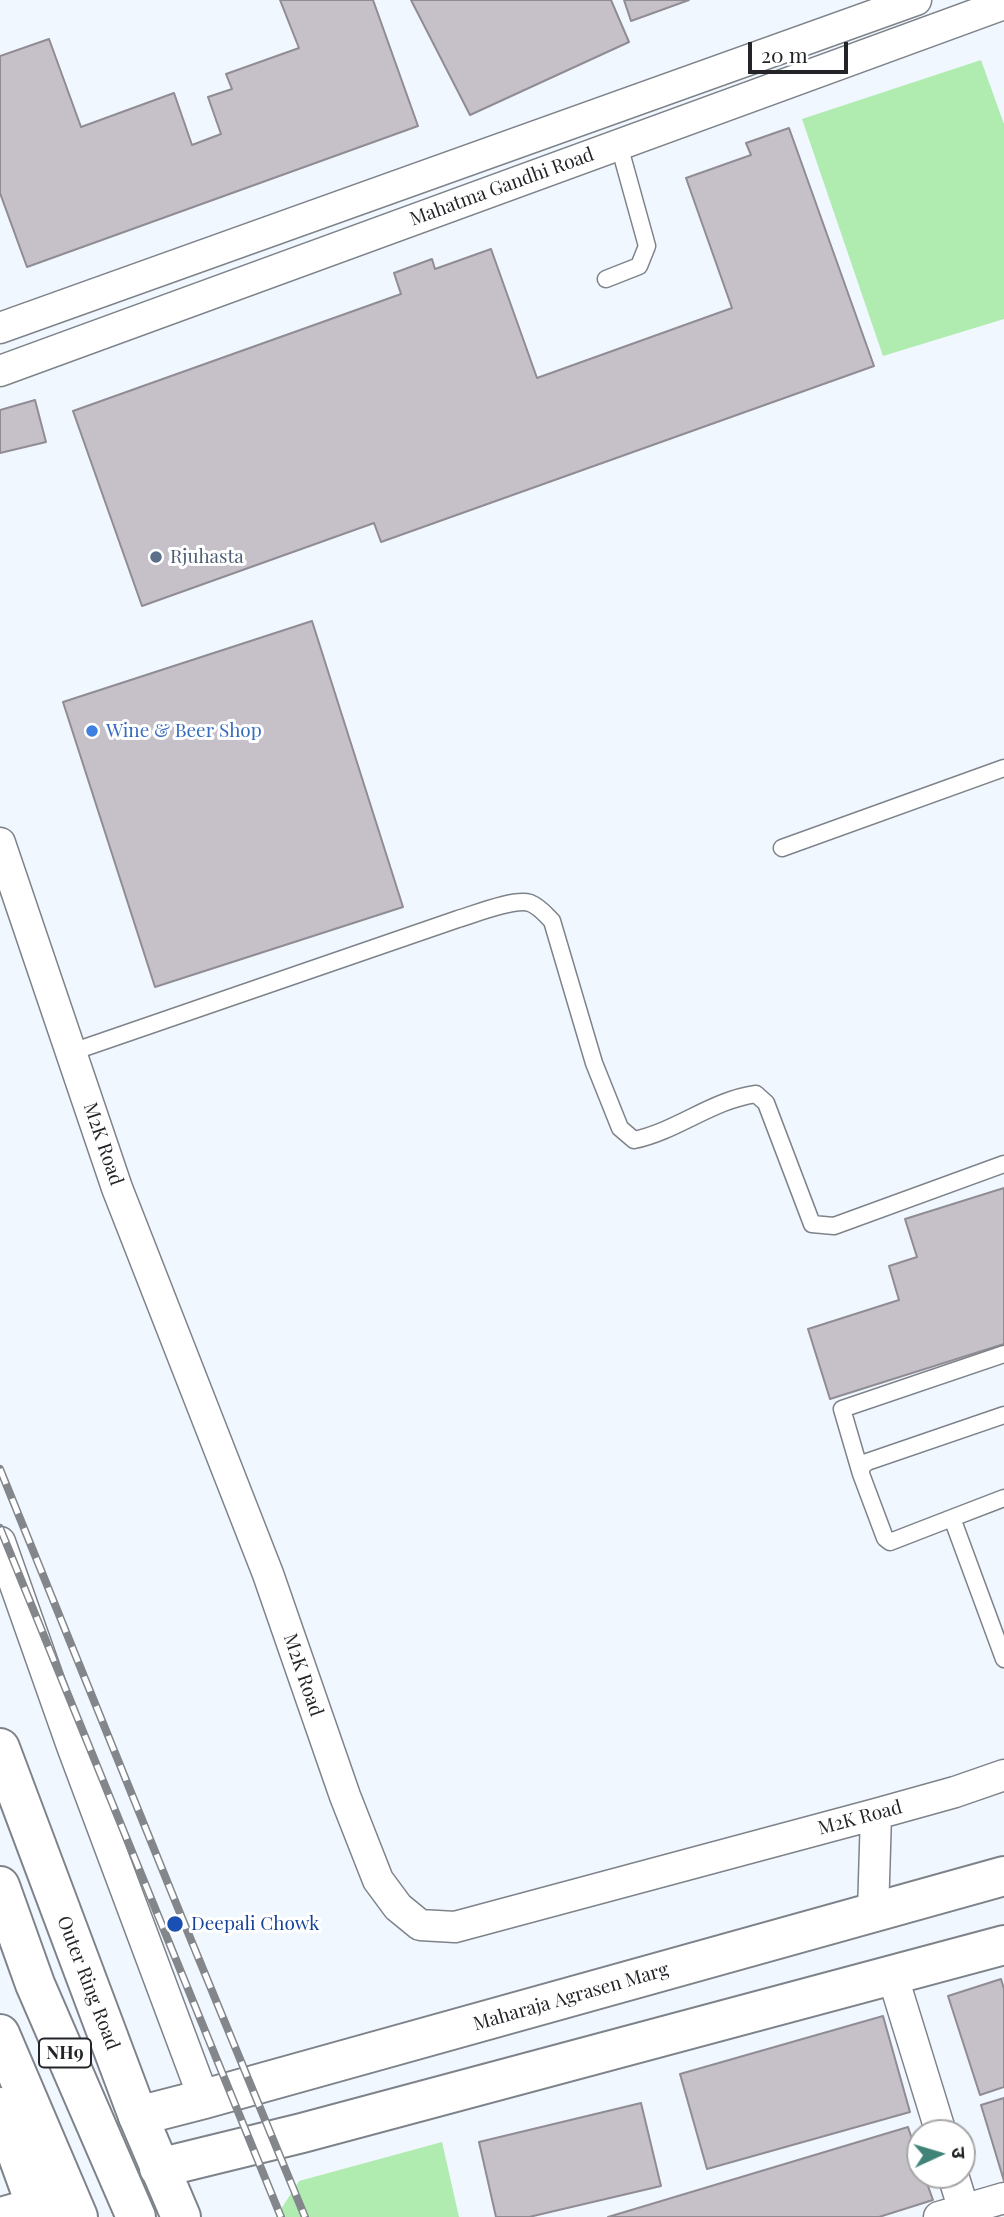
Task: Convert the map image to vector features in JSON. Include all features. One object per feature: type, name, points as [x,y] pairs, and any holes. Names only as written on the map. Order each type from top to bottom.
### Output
[{"type":"main road","name":"Outer Ring Road","points":[[0,1748],[138,2116],[181,2217]]},
{"type":"main road","name":"Maharaja Agrasen Marg","points":[[138,2116],[1004,1876]]},
{"type":"main road","name":"NH9","points":[[0,1886],[35,1984],[136,2217]]},
{"type":"main road","points":[[159,2168],[302,2133],[1004,1945]]},
{"type":"main road","points":[[533,2008],[550,2066]]},
{"type":"main road","name":"NH9","points":[[0,2034],[78,2217]]},
{"type":"main road","points":[[0,2107],[8,2154],[25,2214]]},
{"type":"street","name":"Mahatma Gandhi Road","points":[[0,328],[916,0]]},
{"type":"street","name":"Mahatma Gandhi Road","points":[[0,371],[1004,4]]},
{"type":"street","name":"M2K Road","points":[[0,843],[117,1188],[268,1574],[378,1880],[398,1907],[421,1925],[455,1927],[876,1814],[1004,1775]]},
{"type":"street","points":[[0,1542],[72,1746],[204,2099]]},
{"type":"street","points":[[873,1913],[876,1814]]},
{"type":"street","points":[[892,1974],[936,2119]]},
{"type":"street","points":[[954,2189],[957,2215],[1004,2198]]},
{"type":"lane","points":[[606,279],[639,266],[647,246],[619,145]]},
{"type":"lane","points":[[782,848],[1004,768]]},
{"type":"lane","points":[[72,1052],[458,919],[515,902],[528,902],[542,909],[552,921],[594,1063],[620,1128],[634,1140],[654,1136],[736,1097],[756,1094],[766,1103],[812,1224],[834,1226],[1004,1164]]},
{"type":"lane","points":[[1004,1354],[842,1409],[861,1474],[885,1538],[890,1542],[1004,1498]]},
{"type":"lane","points":[[861,1474],[861,1467],[867,1462],[1004,1415]]},
{"type":"lane","points":[[952,1518],[1004,1659]]},
{"type":"green space","points":[[981,60],[1004,124],[1004,319],[883,356],[802,119]]},
{"type":"green space","points":[[442,2142],[459,2217],[276,2217],[299,2181]]},
{"type":"building","points":[[280,0],[373,0],[418,126],[27,267],[0,193],[0,56],[49,39],[81,127],[174,93],[192,145],[221,134],[208,97],[232,89],[226,74],[299,48]]},
{"type":"building","points":[[411,0],[611,0],[629,42],[470,115]]},
{"type":"building","points":[[624,0],[689,0],[631,21]]},
{"type":"building","points":[[789,128],[874,366],[381,542],[374,523],[142,606],[73,411],[401,294],[394,273],[432,259],[435,269],[491,249],[537,378],[732,308],[686,178],[751,155],[746,143]]},
{"type":"building","points":[[35,400],[46,442],[0,453],[0,410]]},
{"type":"building","points":[[312,621],[403,907],[155,987],[63,702]]},
{"type":"building","points":[[1004,1188],[1004,1344],[830,1399],[808,1329],[899,1300],[889,1266],[917,1257],[905,1219]]},
{"type":"building","points":[[1001,1979],[1004,1989],[1004,2087],[980,2095],[948,1996]]},
{"type":"building","points":[[883,2016],[910,2112],[707,2169],[680,2074]]},
{"type":"building","points":[[1004,2098],[1004,2181],[981,2105]]},
{"type":"building","points":[[641,2103],[661,2186],[529,2217],[496,2217],[479,2142]]},
{"type":"building","points":[[906,2128],[906,2189],[929,2189],[933,2200],[879,2217],[608,2217]]},
{"type":"railway","points":[[0,1469],[305,2217]]},
{"type":"railway","points":[[0,1528],[281,2217]]},
{"type":"place","name":"Rjuhasta","points":[[156,557]]},
{"type":"place","name":"Wine & Beer Shop","points":[[92,731]]},
{"type":"place","name":"Deepali Chowk","points":[[175,1924]]}]
